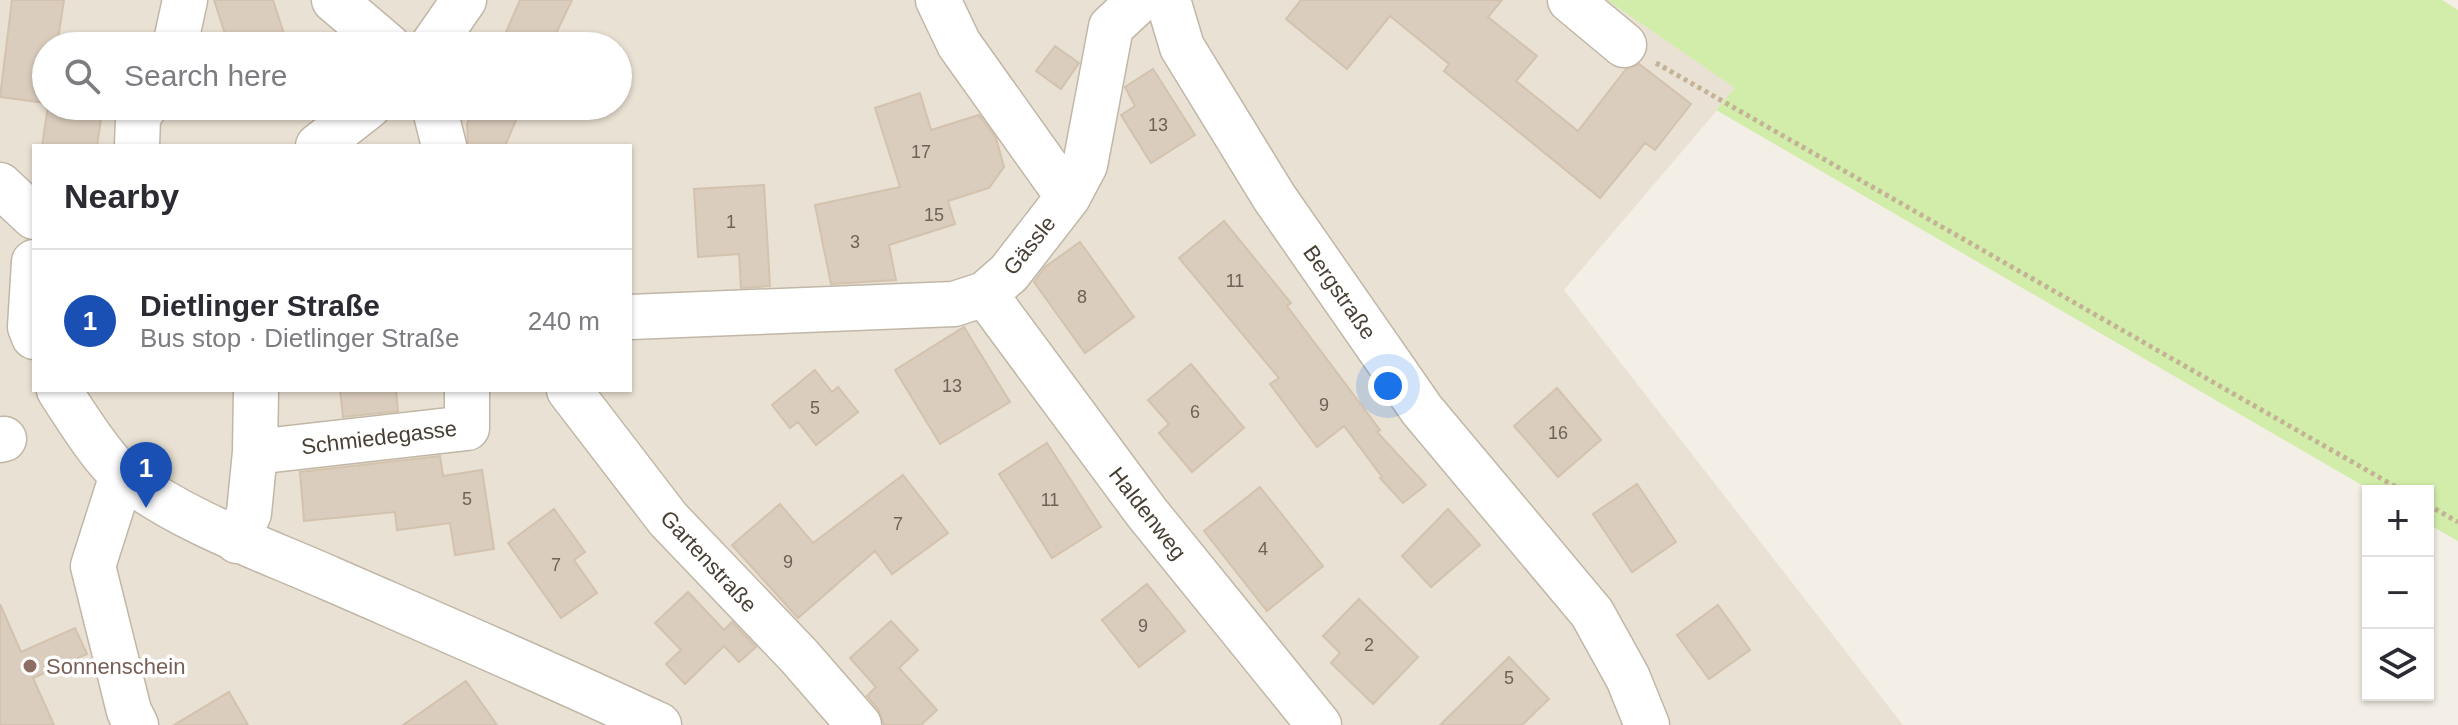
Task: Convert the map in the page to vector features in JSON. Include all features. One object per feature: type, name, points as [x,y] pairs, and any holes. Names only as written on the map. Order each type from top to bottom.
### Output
[{"type":"street","points":[[178,32],[185,0]]},
{"type":"street","points":[[334,0],[372,32]]},
{"type":"street","points":[[442,32],[464,0]]},
{"type":"street","points":[[938,0],[959,44],[1068,197]]},
{"type":"street","name":"Gässle","points":[[632,317],[954,304],[985,294],[1009,273],[1068,197],[1085,165],[1111,27],[1140,0]]},
{"type":"street","name":"Bergstraße","points":[[1168,0],[1182,47],[1274,197],[1422,410],[1592,613],[1628,678],[1647,725]]},
{"type":"street","points":[[1570,0],[1624,45]]},
{"type":"street","points":[[137,144],[138,120]]},
{"type":"street","points":[[321,144],[351,120]]},
{"type":"street","points":[[438,120],[444,144]]},
{"type":"street","points":[[0,185],[32,215]]},
{"type":"street","points":[[32,288],[32,332]]},
{"type":"street","name":"Haldenweg","points":[[985,294],[1147,513],[1319,725]]},
{"type":"street","points":[[60,392],[122,475],[181,514],[237,541],[561,679],[659,725]]},
{"type":"street","points":[[237,541],[249,513],[255,452],[256,392]]},
{"type":"street","name":"Schmiedegasse","points":[[255,452],[467,428],[467,392]]},
{"type":"street","name":"Gartenstraße","points":[[571,392],[668,519],[799,656],[859,725]]},
{"type":"street","points":[[122,475],[93,566],[125,720]]},
{"type":"path","points":[[1624,45],[2393,485]]},
{"type":"path","points":[[2434,508],[2458,522]]},
{"type":"shaded area","points":[[0,0],[1607,0],[1736,88],[1564,290],[1903,725],[0,725]]},
{"type":"green space","points":[[1607,0],[2442,0],[2458,10],[2458,541],[2434,527],[2434,485],[2362,485],[1716,110],[1735,88]]},
{"type":"building","points":[[12,0],[64,0],[59,32],[32,32],[32,101],[0,97]]},
{"type":"building","points":[[214,0],[273,0],[283,32],[224,32]]},
{"type":"building","points":[[520,0],[572,0],[557,32],[506,32]]},
{"type":"building","points":[[1301,0],[1502,0],[1488,17],[1537,56],[1516,81],[1578,131],[1626,69],[1639,64],[1691,104],[1655,150],[1645,143],[1600,198],[1444,71],[1449,64],[1390,16],[1347,69],[1286,19]]},
{"type":"building","points":[[1055,46],[1079,63],[1061,89],[1036,71]]},
{"type":"building","points":[[1153,69],[1195,135],[1151,163],[1121,115],[1135,106],[1125,87]]},
{"type":"building","points":[[920,93],[931,130],[979,115],[996,138],[1004,167],[989,188],[948,201],[955,224],[889,245],[896,280],[831,284],[815,205],[900,187],[875,108]]},
{"type":"building","points":[[46,120],[101,120],[97,144],[42,144]]},
{"type":"building","points":[[469,120],[516,120],[506,144],[468,144]]},
{"type":"building","points":[[764,185],[770,286],[741,288],[739,254],[698,257],[694,189]]},
{"type":"building","points":[[1224,221],[1291,303],[1287,306],[1380,430],[1377,432],[1426,485],[1403,503],[1380,478],[1344,426],[1317,447],[1270,384],[1279,378],[1179,258]]},
{"type":"building","points":[[1080,242],[1134,317],[1085,353],[1034,282],[1045,267]]},
{"type":"building","points":[[964,327],[1010,402],[940,444],[895,370]]},
{"type":"building","points":[[1191,364],[1244,428],[1192,472],[1159,433],[1169,424],[1148,400]]},
{"type":"building","points":[[815,370],[832,392],[838,387],[858,412],[816,445],[798,422],[790,428],[772,405]]},
{"type":"building","points":[[1557,388],[1601,440],[1558,477],[1514,426]]},
{"type":"building","points":[[340,392],[396,392],[398,411],[343,417]]},
{"type":"building","points":[[1047,443],[1101,527],[1052,558],[999,474]]},
{"type":"building","points":[[440,456],[443,476],[482,470],[494,549],[455,555],[450,523],[397,530],[395,512],[304,521],[300,472]]},
{"type":"building","points":[[903,475],[948,533],[892,574],[875,551],[798,618],[732,545],[780,504],[813,543]]},
{"type":"building","points":[[1637,484],[1676,542],[1632,572],[1593,514]]},
{"type":"building","points":[[1260,487],[1323,566],[1267,611],[1204,531]]},
{"type":"building","points":[[554,509],[585,552],[574,560],[597,593],[561,618],[508,543]]},
{"type":"building","points":[[1448,509],[1480,545],[1431,587],[1402,556]]},
{"type":"building","points":[[1147,584],[1185,631],[1139,667],[1102,620]]},
{"type":"building","points":[[688,592],[724,630],[732,622],[756,647],[739,662],[724,646],[685,684],[666,664],[681,650],[655,623]]},
{"type":"building","points":[[1359,599],[1418,657],[1373,704],[1331,663],[1340,653],[1323,636]]},
{"type":"building","name":"Sonnenschein","points":[[0,604],[21,652],[75,628],[87,654],[33,678],[54,725],[0,725]]},
{"type":"building","points":[[1718,605],[1750,650],[1709,679],[1677,635]]},
{"type":"building","points":[[891,621],[918,650],[899,668],[937,710],[921,725],[884,725],[878,709],[867,696],[876,687],[850,658]]},
{"type":"building","points":[[1509,657],[1549,699],[1522,725],[1440,725]]},
{"type":"building","points":[[466,681],[497,725],[403,725]]},
{"type":"building","points":[[229,692],[248,725],[174,725]]},
{"type":"place","name":"Dietlinger Straße","points":[[146,508]]},
{"type":"place","name":"Sonnenschein","points":[[30,666]]}]
